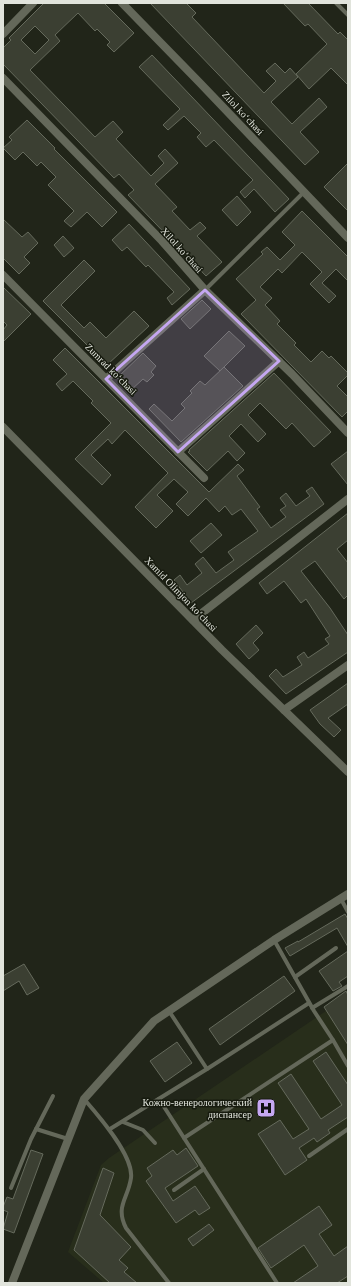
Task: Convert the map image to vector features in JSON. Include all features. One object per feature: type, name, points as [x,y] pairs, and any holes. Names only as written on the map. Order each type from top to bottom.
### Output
[{"type":"street","points":[[3,34],[33,3]]},
{"type":"street","name":"Zilol koʻchasi","points":[[122,3],[206,88],[348,238]]},
{"type":"street","name":"Xilol koʻchasi","points":[[3,78],[162,241],[205,290],[279,361],[348,433]]},
{"type":"street","name":"Zumrad koʻchasi","points":[[3,275],[204,478]]},
{"type":"street","points":[[106,379],[205,290]]},
{"type":"street","points":[[178,452],[279,361]]},
{"type":"street","name":"Xamid Olimjon koʻchasi","points":[[3,427],[193,620],[348,772]]},
{"type":"street","points":[[193,620],[348,500]]},
{"type":"street","points":[[284,710],[348,665]]},
{"type":"street","points":[[12,1283],[84,1099],[154,1021],[274,940],[348,894]]},
{"type":"lane","points":[[336,3],[348,15]]},
{"type":"lane","points":[[205,290],[304,192]]},
{"type":"lane","points":[[341,899],[348,912]]},
{"type":"lane","points":[[274,940],[312,1008],[348,1066]]},
{"type":"lane","points":[[295,976],[336,948]]},
{"type":"lane","points":[[312,1008],[348,986]]},
{"type":"lane","points":[[110,1129],[207,1069],[309,1002]]},
{"type":"lane","points":[[169,1011],[207,1069]]},
{"type":"lane","points":[[184,1138],[333,1040]]},
{"type":"lane","points":[[11,1188],[36,1129],[53,1096]]},
{"type":"lane","points":[[84,1099],[110,1129],[129,1164],[132,1176],[121,1208],[121,1218],[126,1228],[169,1283]]},
{"type":"lane","points":[[159,1099],[277,1283]]},
{"type":"lane","points":[[123,1122],[143,1130],[155,1143]]},
{"type":"lane","points":[[36,1129],[68,1139]]},
{"type":"lane","points":[[309,1156],[348,1129]]},
{"type":"lane","points":[[174,1190],[204,1170]]},
{"type":"highlighted area","points":[[205,290],[279,361],[178,452],[106,379]]},
{"type":"shaded area","name":"Кожно-венерологический диспансер","points":[[348,996],[348,1283],[104,1283],[68,1252],[101,1165],[109,1158]]},
{"type":"building","points":[[44,3],[104,3],[134,33],[114,52],[107,45],[110,42],[97,29],[95,31],[78,13],[55,35],[60,41],[30,70],[95,137],[113,121],[123,132],[116,139],[151,176],[164,163],[158,156],[165,149],[178,163],[155,184],[177,207],[172,211],[190,230],[200,222],[206,228],[197,236],[222,262],[206,276],[128,195],[134,190],[119,174],[114,178],[3,64],[3,48],[11,40],[9,38]],"holes":[[[35,26],[49,40],[35,54],[21,40]]]},
{"type":"building","points":[[150,3],[186,3],[196,13],[192,17],[264,93],[276,81],[266,71],[275,63],[285,73],[290,68],[298,77],[271,102],[292,124],[319,98],[327,107],[300,132],[319,152],[305,165]]},
{"type":"building","points":[[283,3],[308,3],[338,34],[340,32],[348,40],[348,85],[331,68],[309,89],[296,74],[327,44],[308,24],[305,26]]},
{"type":"building","points":[[152,55],[289,199],[275,212],[254,189],[245,198],[240,192],[253,180],[214,140],[206,147],[197,137],[201,133],[184,116],[168,130],[163,125],[180,109],[139,67]]},
{"type":"building","points":[[27,120],[117,212],[102,227],[87,212],[71,227],[64,221],[74,211],[48,185],[56,177],[41,162],[37,166],[23,152],[15,160],[3,148],[12,140],[9,137]]},
{"type":"building","points":[[348,163],[348,211],[324,187]]},
{"type":"building","points":[[237,196],[251,212],[237,226],[222,210]]},
{"type":"building","points":[[302,211],[348,257],[348,281],[336,269],[322,283],[336,296],[329,303],[310,284],[322,272],[302,252],[282,273],[278,269],[260,287],[272,298],[265,305],[280,321],[277,324],[296,343],[294,345],[311,362],[322,351],[329,358],[331,356],[348,373],[348,375],[337,386],[348,397],[348,411],[342,417],[241,314],[256,300],[236,279],[263,254],[261,252],[267,247],[280,260],[295,245],[282,232]]},
{"type":"building","points":[[3,219],[22,237],[28,232],[38,243],[24,257],[30,263],[19,274],[3,258]]},
{"type":"building","points":[[129,224],[190,289],[172,305],[167,298],[174,292],[148,265],[146,267],[127,247],[122,251],[112,240]]},
{"type":"building","points":[[63,236],[74,248],[64,257],[54,245]]},
{"type":"building","points":[[84,260],[95,271],[61,305],[84,328],[90,322],[106,338],[134,311],[149,326],[107,365],[43,301]]},
{"type":"building","points":[[3,287],[31,314],[3,342],[3,330],[7,325],[3,321]]},
{"type":"building","points":[[202,300],[211,309],[190,329],[181,319]]},
{"type":"building","points":[[229,331],[245,346],[220,371],[204,356]]},
{"type":"building","points":[[65,348],[209,492],[238,464],[244,470],[237,476],[260,507],[257,509],[271,528],[286,517],[280,510],[286,506],[280,498],[286,493],[296,506],[310,496],[306,491],[312,487],[324,504],[191,603],[174,580],[180,575],[187,585],[202,573],[195,564],[203,557],[216,573],[234,560],[228,552],[258,531],[241,509],[232,515],[225,506],[219,512],[206,498],[188,516],[176,504],[188,492],[174,479],[157,495],[173,511],[156,528],[135,507],[168,473],[125,430],[112,444],[108,439],[91,455],[111,475],[102,485],[75,459],[111,423],[91,403],[93,401],[73,381],[62,391],[56,384],[67,374],[53,360]]},
{"type":"building","points":[[143,353],[156,366],[151,372],[154,375],[147,382],[143,379],[130,391],[117,378]]},
{"type":"building","points":[[224,367],[243,386],[181,442],[149,409],[154,404],[172,421],[185,408],[181,404],[192,393],[190,391],[200,381],[205,385]]},
{"type":"building","points":[[274,373],[331,432],[314,447],[292,423],[286,429],[260,403],[248,415],[266,434],[258,442],[241,424],[229,436],[245,453],[237,461],[228,451],[207,471],[188,452],[190,451],[189,450]]},
{"type":"building","points":[[348,451],[348,485],[331,464]]},
{"type":"building","points":[[348,513],[348,540],[337,549],[348,563],[348,595],[344,599],[315,561],[301,571],[330,608],[348,635],[348,652],[286,694],[269,676],[276,669],[283,677],[302,665],[297,657],[304,652],[308,658],[329,644],[325,639],[330,636],[306,599],[301,603],[284,581],[267,594],[259,583]]},
{"type":"building","points":[[211,523],[222,535],[201,553],[190,541]]},
{"type":"building","points":[[256,625],[263,633],[253,643],[259,650],[249,659],[236,644]]},
{"type":"building","points":[[348,683],[348,704],[328,718],[341,730],[334,737],[320,724],[310,710]]},
{"type":"building","points":[[345,914],[348,919],[348,947],[337,928],[290,956],[285,948]]},
{"type":"building","points":[[348,951],[348,976],[339,982],[342,986],[333,991],[319,971]]},
{"type":"building","points":[[24,964],[39,988],[27,995],[19,981],[3,991],[3,976]]},
{"type":"building","points":[[284,976],[295,991],[220,1045],[209,1029]]},
{"type":"building","points":[[346,991],[348,995],[348,1045],[324,1007]]},
{"type":"building","points":[[177,1042],[192,1063],[165,1082],[150,1061]]},
{"type":"building","points":[[326,1052],[348,1085],[348,1117],[328,1130],[330,1133],[317,1142],[314,1138],[299,1148],[307,1160],[285,1175],[258,1134],[280,1120],[293,1139],[309,1129],[278,1083],[291,1074],[321,1119],[342,1105],[313,1061]]},
{"type":"building","points":[[186,1148],[198,1166],[165,1188],[173,1201],[195,1186],[210,1208],[199,1215],[195,1210],[176,1223],[146,1181],[152,1176],[147,1168],[173,1150],[177,1155]]},
{"type":"building","points":[[31,1150],[43,1154],[14,1233],[3,1229],[8,1212],[3,1210],[3,1207],[7,1197],[13,1199]]},
{"type":"building","points":[[103,1168],[114,1173],[100,1215],[131,1247],[119,1260],[128,1268],[124,1272],[137,1283],[110,1283],[74,1250]]},
{"type":"building","points":[[319,1206],[332,1225],[319,1234],[334,1256],[348,1246],[348,1276],[337,1283],[293,1283],[318,1266],[304,1245],[271,1268],[258,1248]]},
{"type":"building","points":[[209,1224],[214,1230],[193,1246],[188,1239]]},
{"type":"place","name":"Кожно-венерологический диспансер","points":[[266,1108]]}]
